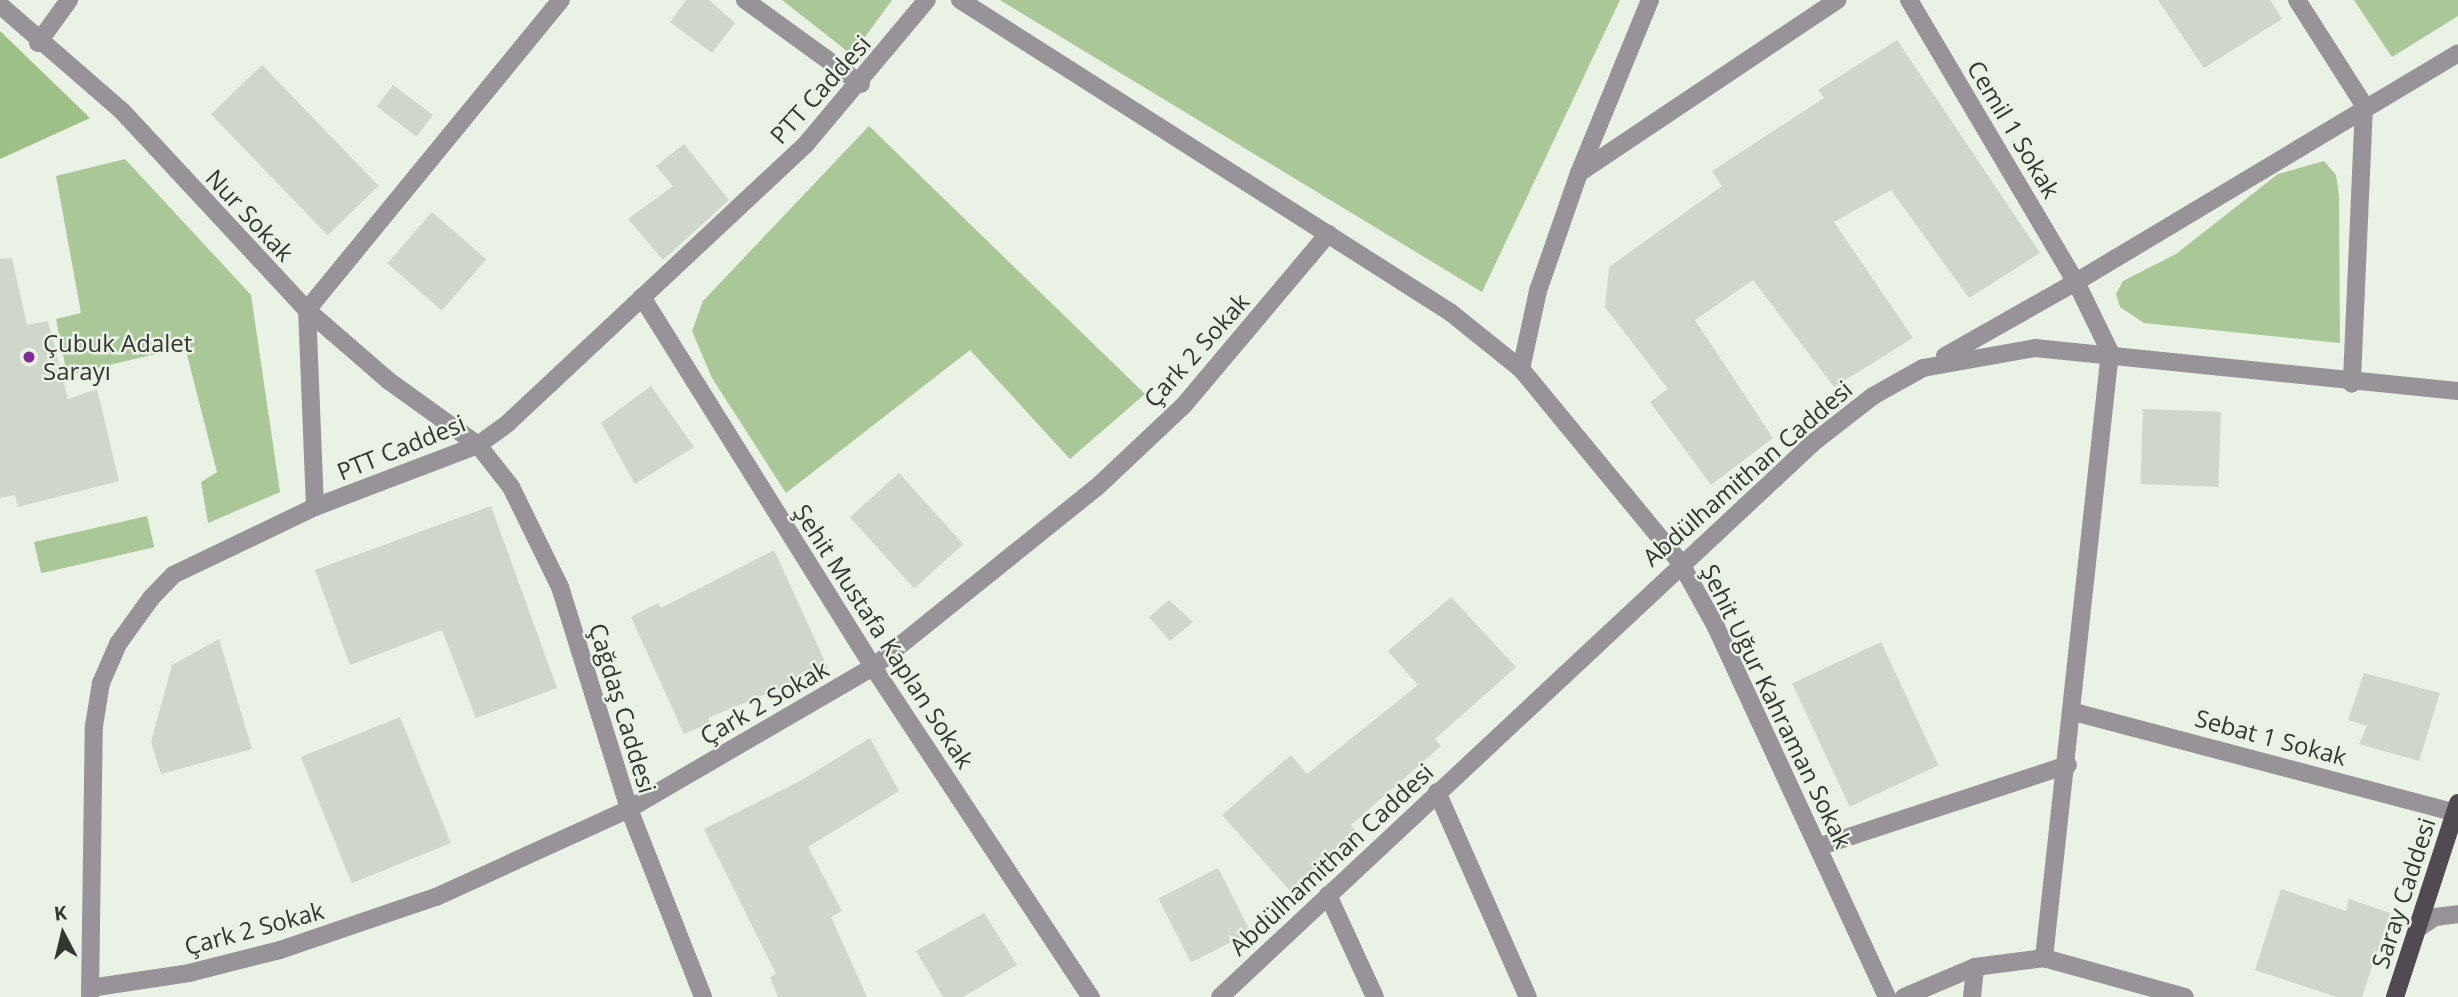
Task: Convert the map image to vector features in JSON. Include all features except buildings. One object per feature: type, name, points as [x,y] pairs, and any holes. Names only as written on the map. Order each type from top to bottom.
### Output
[{"type":"main road","name":"Saray Caddesi","points":[[2395,997],[2420,927],[2456,808]]},
{"type":"street","points":[[38,43],[69,0]]},
{"type":"street","points":[[315,507],[307,310],[561,0]]},
{"type":"street","points":[[745,0],[862,84]]},
{"type":"street","name":"PTT Caddesi","points":[[90,992],[94,726],[101,683],[118,644],[173,575],[315,507],[478,444],[642,298],[806,144],[862,84],[927,0]]},
{"type":"street","name":"Şehit Uğur Kahraman Sokak","points":[[960,0],[1450,312],[1521,369],[1680,562],[1818,847],[1887,997]]},
{"type":"street","points":[[1521,369],[1538,291],[1578,173],[1650,0]]},
{"type":"street","points":[[1578,173],[1837,0]]},
{"type":"street","name":"Cemil 1 Sokak","points":[[1909,0],[2076,282],[2110,352]]},
{"type":"street","points":[[2297,0],[2364,106],[2352,384]]},
{"type":"street","name":"Nur Sokak","points":[[0,5],[38,43],[121,111],[307,310],[389,381],[478,444]]},
{"type":"street","points":[[1923,368],[2076,282],[2364,106],[2458,53]]},
{"type":"street","name":"Çark 2 Sokak","points":[[90,992],[189,973],[280,950],[436,897],[629,809],[873,667],[1096,488],[1184,405],[1328,234]]},
{"type":"street","name":"Şehit Mustafa Kaplan Sokak","points":[[642,298],[873,667],[1091,997]]},
{"type":"street","name":"Abdülhamithan Caddesi","points":[[1220,997],[1680,562],[1814,442],[1873,396],[1923,368],[2035,348],[2110,352],[2352,384],[2458,391]]},
{"type":"street","points":[[2044,958],[2074,712],[2110,352]]},
{"type":"street","name":"Çağdaş Caddesi","points":[[478,444],[511,487],[560,587],[629,809],[703,997]]},
{"type":"street","name":"Sebat 1 Sokak","points":[[2074,712],[2456,808]]},
{"type":"street","points":[[1818,847],[2068,765]]},
{"type":"street","points":[[1437,792],[1528,997]]},
{"type":"street","points":[[1328,895],[1375,997]]},
{"type":"street","points":[[2420,927],[2435,917],[2458,914]]},
{"type":"street","points":[[1904,997],[1975,967],[2044,958],[2185,997]]},
{"type":"street","points":[[1972,997],[1975,967]]},
{"type":"green space","points":[[782,0],[892,0],[852,55]]},
{"type":"green space","points":[[1000,0],[1620,0],[1482,292]]},
{"type":"green space","points":[[2354,0],[2458,0],[2458,16],[2392,57]]},
{"type":"green space","points":[[0,31],[90,118],[0,159]]},
{"type":"green space","points":[[869,126],[1145,394],[1070,459],[970,350],[786,493],[712,378],[692,331],[703,301]]},
{"type":"green space","points":[[125,159],[251,295],[280,492],[208,523],[201,482],[217,472],[185,347],[67,375],[56,319],[81,313],[56,176]]},
{"type":"green space","points":[[2324,161],[2336,175],[2339,195],[2340,343],[2144,323],[2120,307],[2116,294],[2123,281],[2176,254],[2278,174]]},
{"type":"green space","points":[[147,516],[154,547],[41,573],[34,542]]},
{"type":"place","name":"Çubuk Adalet Sarayı","points":[[29,357]]}]
